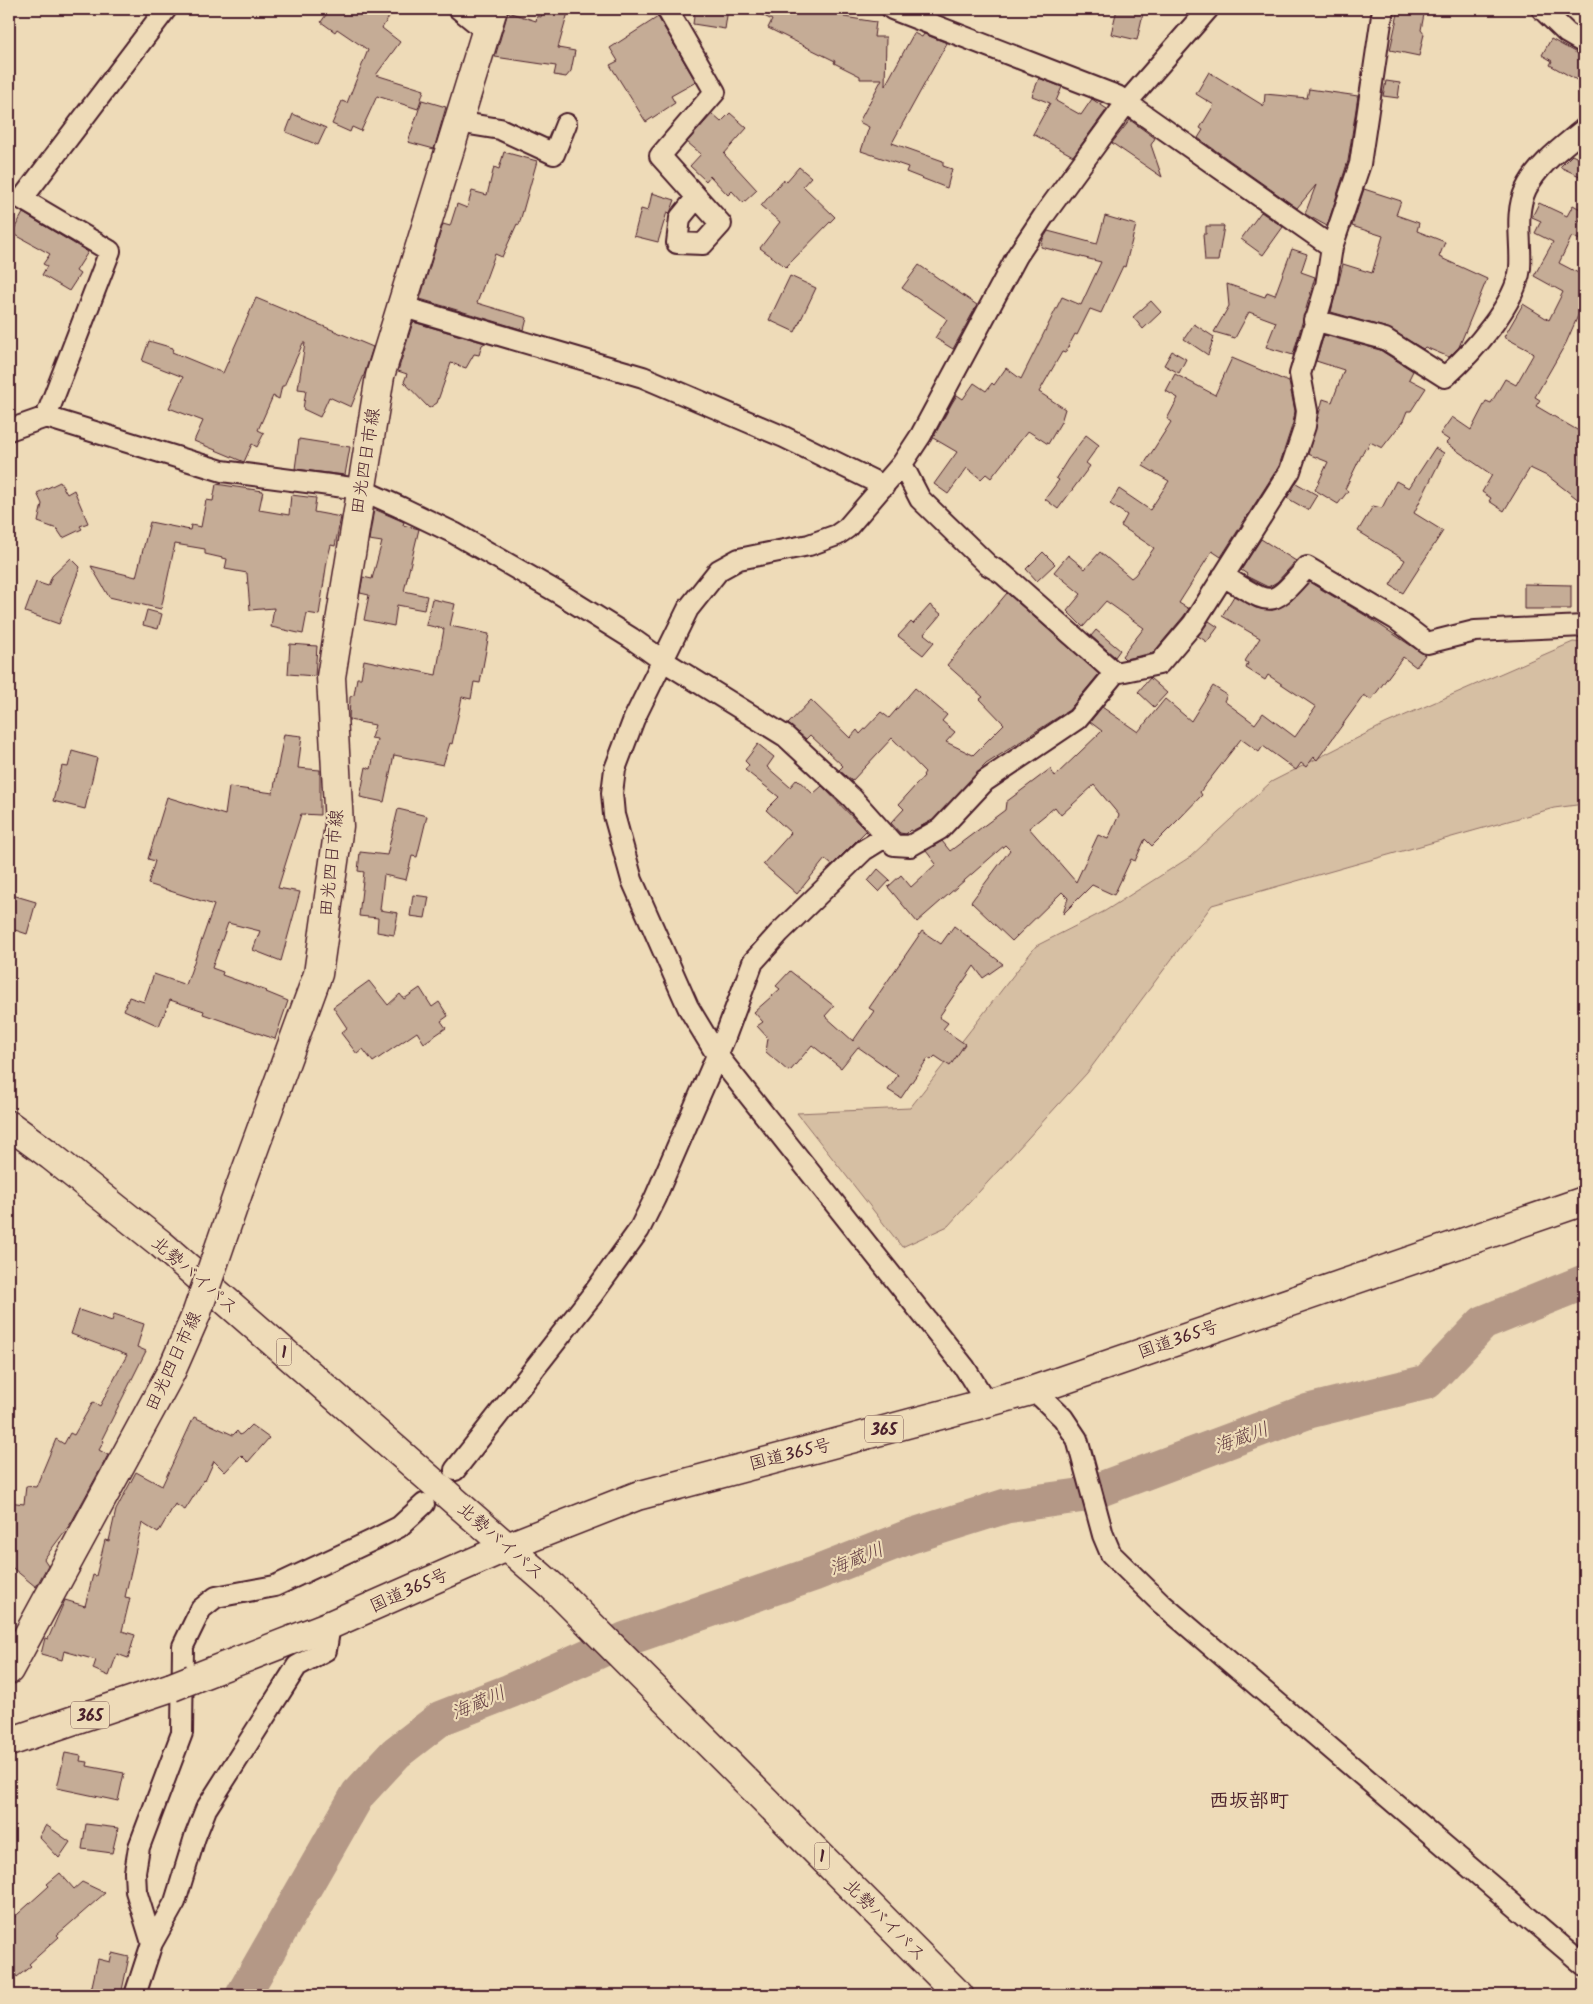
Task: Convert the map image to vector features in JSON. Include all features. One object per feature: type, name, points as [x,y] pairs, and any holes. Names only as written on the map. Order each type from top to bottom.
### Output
[{"type":"main road","name":"田光四日市線","points":[[9,1670],[171,1372],[196,1315],[318,974],[339,826],[331,677],[360,489],[380,376],[456,122],[489,20]]},
{"type":"main road","name":"北勢バイパス","points":[[9,1125],[161,1244],[553,1586],[959,1995]]},
{"type":"main road","name":"国道365号","points":[[9,1742],[182,1683],[330,1625],[507,1547],[637,1496],[986,1402],[1038,1395],[1584,1201]]},
{"type":"street","points":[[46,417],[110,251],[22,199],[166,9]]},
{"type":"street","points":[[459,9],[489,20]]},
{"type":"street","points":[[667,9],[715,92],[660,156],[697,197]]},
{"type":"street","points":[[892,9],[1127,102],[1332,247]]},
{"type":"street","points":[[986,1402],[965,1368],[717,1055],[688,1007],[632,880],[614,815],[612,793],[615,768],[634,719],[688,609],[719,570],[740,558],[810,545],[837,535],[847,528],[884,486],[902,464],[921,435],[1017,256],[1045,214],[1127,102],[1208,9]]},
{"type":"street","points":[[9,430],[46,417],[222,471],[360,489],[454,533],[494,556],[631,638],[662,660],[785,736],[852,798],[894,845],[910,846],[940,829],[985,781],[1077,719],[1115,673],[1159,664],[1194,624],[1290,471],[1306,426],[1307,411],[1300,374],[1314,320],[1326,286],[1332,247],[1360,164],[1383,9]]},
{"type":"street","points":[[1542,9],[1567,33],[1584,43]]},
{"type":"street","points":[[456,122],[500,129],[554,154],[566,124]]},
{"type":"street","points":[[1314,320],[1385,339],[1445,377],[1471,353],[1512,295],[1520,269],[1518,224],[1526,189],[1544,163],[1584,129]]},
{"type":"street","points":[[400,306],[643,378],[784,437],[884,486]]},
{"type":"street","points":[[902,464],[920,499],[988,565],[1003,574],[1115,673]]},
{"type":"street","points":[[1223,576],[1263,598],[1274,600],[1284,594],[1307,567],[1397,620],[1427,643],[1475,631],[1584,626]]},
{"type":"street","points":[[455,1470],[593,1294],[639,1230],[656,1198],[717,1055],[748,975],[761,951],[864,850],[884,836]]},
{"type":"street","points":[[1038,1395],[1063,1418],[1077,1439],[1102,1530],[1111,1554],[1156,1598],[1584,1965]]},
{"type":"street","points":[[152,1943],[136,1892],[138,1856],[148,1822],[182,1734],[183,1646],[201,1609],[216,1597],[274,1586],[373,1540],[399,1527],[424,1504]]},
{"type":"street","points":[[135,1995],[152,1943],[175,1902],[194,1837],[206,1809],[297,1666],[326,1650],[330,1625]]},
{"type":"shaded area","points":[[1573,642],[1584,643],[1584,804],[1554,808],[1212,905],[1087,1073],[948,1226],[902,1247],[797,1113],[910,1108],[1036,946],[1105,911],[1190,857],[1271,782],[1385,724]]},
{"type":"building","points":[[330,9],[394,9],[382,28],[400,42],[376,75],[424,90],[418,109],[377,96],[361,131],[352,127],[350,132],[332,124],[342,101],[347,103],[368,50],[337,29],[335,32],[321,22]]},
{"type":"building","points":[[544,9],[569,9],[558,48],[575,51],[571,71],[566,77],[554,75],[556,66],[495,57],[508,12],[536,21],[537,16],[541,17]]},
{"type":"building","points":[[695,9],[728,9],[725,29],[693,24]]},
{"type":"building","points":[[750,9],[848,9],[844,17],[876,22],[874,37],[886,37],[885,86],[914,33],[922,37],[924,34],[947,43],[892,143],[943,161],[943,166],[952,169],[947,188],[906,172],[908,167],[861,151],[869,127],[859,122],[882,79],[860,79],[860,76],[834,63],[835,61],[768,28],[772,20]]},
{"type":"building","points":[[1117,9],[1144,9],[1137,40],[1111,34]]},
{"type":"building","points":[[1399,9],[1425,9],[1421,30],[1424,34],[1419,56],[1390,50]]},
{"type":"building","points":[[658,17],[696,82],[671,96],[675,103],[646,122],[610,65],[618,61],[610,48]]},
{"type":"building","points":[[1551,39],[1584,57],[1584,84],[1550,65],[1552,61],[1542,55]]},
{"type":"building","points":[[1209,72],[1264,106],[1265,94],[1307,98],[1309,89],[1358,96],[1348,161],[1327,226],[1305,214],[1316,185],[1297,208],[1198,138],[1203,130],[1200,128],[1214,105],[1196,94]]},
{"type":"building","points":[[1039,78],[1062,87],[1056,101],[1081,115],[1092,99],[1107,109],[1073,156],[1033,134],[1050,103],[1032,96]]},
{"type":"building","points":[[1386,81],[1400,83],[1398,98],[1383,96]]},
{"type":"building","points":[[422,100],[446,107],[434,149],[408,142]]},
{"type":"building","points":[[730,113],[747,128],[724,154],[757,190],[743,203],[732,191],[728,195],[710,176],[706,181],[690,166],[701,154],[687,142],[712,114],[721,122]]},
{"type":"building","points":[[293,114],[326,128],[318,145],[286,132]]},
{"type":"building","points":[[1130,120],[1155,138],[1151,145],[1162,177],[1112,143]]},
{"type":"building","points":[[504,152],[537,161],[519,225],[517,224],[502,257],[495,254],[477,303],[527,318],[524,330],[420,299],[443,224],[450,226],[457,204],[467,208],[472,191],[487,195],[494,167],[499,169]]},
{"type":"building","points":[[1572,155],[1584,161],[1584,178],[1560,167]]},
{"type":"building","points":[[799,167],[811,177],[803,186],[835,217],[786,267],[760,248],[780,222],[761,206],[783,180],[786,182]]},
{"type":"building","points":[[1364,189],[1401,201],[1396,215],[1419,223],[1417,231],[1445,242],[1439,257],[1487,279],[1459,347],[1449,357],[1425,347],[1423,349],[1388,328],[1331,312],[1343,264],[1372,273],[1383,236],[1352,226]]},
{"type":"building","points":[[652,193],[675,200],[670,213],[667,212],[658,242],[634,236],[641,209],[648,211]]},
{"type":"building","points":[[1539,203],[1567,216],[1573,205],[1584,211],[1579,221],[1584,224],[1584,242],[1572,236],[1559,263],[1584,276],[1584,302],[1566,343],[1535,397],[1540,400],[1536,406],[1584,434],[1584,504],[1549,477],[1530,468],[1504,511],[1489,501],[1491,498],[1482,492],[1492,475],[1446,443],[1449,440],[1440,434],[1452,417],[1471,430],[1486,401],[1491,403],[1505,379],[1516,385],[1533,355],[1532,352],[1504,337],[1523,304],[1549,320],[1563,292],[1534,276],[1553,242],[1535,233],[1541,221],[1532,217]]},
{"type":"building","points":[[1261,212],[1283,227],[1263,255],[1241,239]]},
{"type":"building","points":[[23,213],[88,252],[76,271],[80,274],[69,291],[42,275],[47,266],[43,264],[50,254],[12,233]]},
{"type":"building","points":[[1105,216],[1136,225],[1125,267],[1123,266],[1101,313],[1090,309],[1077,335],[1075,334],[1065,353],[1062,352],[1039,392],[1065,409],[1061,422],[1048,444],[1028,431],[991,478],[986,474],[981,479],[967,468],[948,494],[934,484],[957,452],[933,438],[957,395],[963,399],[974,383],[986,391],[992,383],[994,385],[1006,368],[1021,379],[1062,297],[1081,305],[1101,262],[1041,247],[1043,239],[1048,231],[1097,244]]},
{"type":"building","points":[[1206,226],[1224,226],[1218,261],[1205,261],[1203,234],[1206,234]]},
{"type":"building","points":[[1292,249],[1307,254],[1301,272],[1315,277],[1293,355],[1266,347],[1276,322],[1249,312],[1235,338],[1214,332],[1229,306],[1227,284],[1265,297],[1267,292],[1275,295]]},
{"type":"building","points":[[919,265],[977,305],[953,349],[935,338],[947,319],[902,288]]},
{"type":"building","points":[[790,276],[816,288],[795,332],[769,320]]},
{"type":"building","points":[[256,298],[373,347],[351,407],[329,397],[320,417],[303,409],[306,390],[298,389],[305,343],[303,343],[284,386],[282,386],[279,399],[273,396],[258,430],[264,433],[257,447],[252,444],[244,462],[194,441],[203,421],[169,408],[183,377],[142,361],[149,341],[173,348],[172,352],[223,373]]},
{"type":"building","points":[[1151,301],[1161,312],[1143,329],[1133,317]]},
{"type":"building","points":[[413,322],[485,343],[482,345],[479,355],[474,354],[466,368],[451,363],[437,403],[429,408],[404,382],[407,374],[398,371]]},
{"type":"building","points":[[1194,324],[1214,337],[1208,355],[1184,339]]},
{"type":"building","points":[[1324,335],[1380,350],[1413,371],[1409,379],[1426,388],[1411,411],[1407,411],[1403,421],[1382,448],[1370,442],[1367,449],[1365,448],[1345,489],[1348,491],[1338,504],[1315,490],[1328,462],[1308,454],[1323,399],[1332,402],[1344,370],[1316,361]]},
{"type":"building","points":[[1172,351],[1186,359],[1179,373],[1164,365]]},
{"type":"building","points":[[1232,358],[1289,382],[1295,411],[1279,466],[1221,557],[1212,551],[1179,603],[1189,609],[1183,617],[1153,653],[1125,659],[1122,656],[1144,628],[1106,601],[1083,627],[1067,611],[1081,594],[1054,572],[1068,555],[1085,569],[1100,552],[1131,578],[1135,575],[1154,548],[1121,526],[1127,515],[1110,504],[1119,489],[1150,510],[1169,481],[1143,466],[1171,422],[1167,419],[1178,398],[1166,391],[1175,374],[1215,395]]},
{"type":"building","points":[[1086,435],[1099,445],[1086,463],[1090,466],[1058,509],[1045,499],[1059,480],[1056,478],[1068,459]]},
{"type":"building","points":[[299,439],[350,447],[345,475],[295,469]]},
{"type":"building","points":[[1435,448],[1444,453],[1414,513],[1443,531],[1403,593],[1390,585],[1405,560],[1358,531],[1373,506],[1382,508],[1396,481],[1409,488]]},
{"type":"building","points":[[60,482],[67,494],[74,490],[88,523],[80,526],[82,529],[63,538],[57,529],[38,522],[42,504],[37,493]]},
{"type":"building","points":[[1296,483],[1317,495],[1308,510],[1287,498]]},
{"type":"building","points":[[216,484],[263,491],[259,510],[289,515],[291,495],[316,498],[314,512],[341,517],[335,546],[331,545],[327,561],[319,615],[307,613],[303,634],[271,627],[274,608],[250,610],[247,573],[225,569],[227,559],[205,554],[205,549],[175,544],[161,609],[109,597],[91,566],[136,577],[150,522],[190,530],[191,525],[201,527],[206,500],[213,501]]},
{"type":"building","points":[[374,509],[404,522],[403,525],[419,529],[404,591],[427,596],[424,610],[397,605],[394,626],[364,620],[369,595],[360,593],[363,577],[372,579],[382,542],[369,540]]},
{"type":"building","points":[[1261,539],[1296,561],[1277,582],[1268,587],[1246,576],[1247,574],[1241,570]]},
{"type":"building","points":[[1043,552],[1055,564],[1037,581],[1026,569]]},
{"type":"building","points":[[71,558],[80,567],[59,624],[25,612],[36,582],[48,586],[52,576]]},
{"type":"building","points":[[1309,582],[1368,617],[1425,655],[1416,667],[1403,657],[1371,700],[1364,695],[1317,760],[1314,757],[1306,767],[1301,763],[1296,770],[1263,746],[1259,752],[1241,739],[1200,792],[1202,795],[1181,817],[1152,846],[1145,839],[1135,861],[1131,859],[1114,895],[1092,885],[1063,914],[1068,898],[1062,892],[1012,941],[971,902],[1010,850],[1005,845],[917,922],[888,887],[901,875],[911,887],[936,864],[926,851],[942,841],[950,851],[1005,810],[1006,802],[1050,769],[1055,776],[1102,731],[1090,722],[1102,707],[1138,732],[1165,699],[1191,721],[1213,686],[1227,695],[1224,701],[1255,724],[1263,713],[1295,737],[1316,707],[1268,675],[1265,680],[1246,668],[1248,663],[1245,661],[1260,638],[1222,616],[1234,596],[1256,608],[1272,610],[1291,601]],"holes":[[[1094,785],[1119,815],[1108,839],[1098,835],[1076,882],[1029,828],[1055,807],[1061,815]]]},
{"type":"building","points":[[1524,584],[1571,585],[1571,609],[1524,609]]},
{"type":"building","points":[[1007,593],[1099,674],[1069,710],[986,764],[933,820],[912,831],[910,830],[906,834],[900,833],[891,823],[904,809],[899,804],[924,776],[925,772],[892,738],[852,781],[839,770],[843,766],[810,735],[806,739],[788,724],[811,700],[850,738],[857,730],[860,734],[881,712],[889,718],[915,688],[947,715],[942,721],[955,732],[946,742],[973,755],[1004,724],[980,699],[983,697],[947,665]]},
{"type":"building","points":[[432,599],[455,604],[450,626],[489,634],[480,683],[474,682],[471,699],[462,697],[452,744],[450,743],[443,765],[394,755],[384,802],[360,797],[366,767],[371,769],[377,739],[371,738],[375,725],[349,720],[350,697],[354,695],[357,678],[361,678],[364,660],[436,675],[444,629],[426,625]]},
{"type":"building","points":[[930,605],[941,614],[924,634],[934,642],[923,655],[898,636],[911,622],[913,624]]},
{"type":"building","points":[[147,610],[162,614],[158,629],[143,625]]},
{"type":"building","points":[[1209,621],[1218,627],[1207,642],[1198,636]]},
{"type":"building","points":[[1096,630],[1120,650],[1115,657],[1091,636]]},
{"type":"building","points":[[290,644],[317,646],[315,676],[288,674]]},
{"type":"building","points":[[1150,678],[1167,693],[1154,707],[1138,692]]},
{"type":"building","points":[[284,734],[302,736],[298,768],[320,770],[320,815],[301,814],[278,888],[300,892],[281,961],[253,950],[260,931],[228,923],[212,968],[223,972],[222,975],[267,991],[288,1001],[275,1039],[203,1014],[204,1011],[170,1000],[159,1026],[124,1010],[129,997],[144,1002],[154,974],[186,985],[214,905],[148,884],[155,861],[148,859],[167,797],[225,815],[229,787],[273,793]]},
{"type":"building","points":[[758,744],[774,757],[767,767],[790,787],[797,779],[813,794],[822,786],[866,831],[832,865],[825,859],[797,894],[763,864],[791,833],[766,810],[779,797],[745,770],[749,765],[745,761]]},
{"type":"building","points":[[72,751],[97,758],[85,809],[53,801],[62,766],[68,767]]},
{"type":"building","points":[[398,809],[427,816],[417,857],[412,856],[406,880],[384,875],[380,910],[398,913],[394,935],[377,932],[378,918],[359,916],[364,872],[358,871],[360,852],[387,855]]},
{"type":"building","points":[[878,869],[890,880],[879,892],[868,881]]},
{"type":"building","points":[[9,894],[36,902],[27,934],[9,928]]},
{"type":"building","points":[[413,895],[429,897],[425,918],[410,916]]},
{"type":"building","points":[[954,926],[1003,964],[983,978],[974,966],[939,1017],[948,1023],[943,1029],[965,1044],[950,1066],[935,1056],[931,1060],[928,1058],[901,1098],[888,1090],[898,1075],[858,1047],[841,1068],[812,1045],[791,1070],[788,1071],[766,1052],[768,1038],[757,1026],[763,1022],[754,1012],[780,989],[776,986],[790,971],[834,1006],[825,1016],[853,1041],[874,1011],[869,1008],[922,931],[941,944]]},
{"type":"building","points":[[369,981],[388,1005],[400,994],[404,999],[420,988],[432,1007],[439,1002],[448,1016],[441,1021],[446,1028],[424,1043],[417,1032],[373,1062],[363,1049],[357,1054],[341,1033],[347,1028],[333,1007]]},
{"type":"building","points":[[79,1310],[112,1321],[114,1314],[144,1324],[137,1347],[146,1351],[102,1439],[104,1441],[99,1450],[108,1455],[71,1523],[44,1559],[48,1565],[36,1587],[9,1565],[9,1502],[24,1504],[26,1486],[36,1487],[56,1439],[64,1444],[70,1433],[74,1435],[93,1402],[100,1406],[127,1355],[71,1334]]},
{"type":"building","points":[[194,1417],[233,1435],[237,1431],[240,1435],[251,1425],[269,1438],[248,1462],[241,1455],[225,1472],[214,1461],[205,1481],[185,1510],[175,1504],[158,1533],[142,1523],[125,1597],[130,1598],[122,1631],[135,1635],[128,1658],[117,1654],[109,1676],[93,1669],[96,1660],[64,1651],[62,1660],[41,1654],[45,1638],[48,1639],[65,1600],[85,1606],[93,1575],[96,1576],[105,1540],[109,1541],[116,1510],[136,1472],[162,1486]]},
{"type":"building","points":[[65,1753],[81,1756],[80,1761],[88,1762],[87,1766],[124,1773],[118,1801],[57,1788]]},
{"type":"building","points":[[86,1824],[118,1828],[112,1853],[82,1849]]},
{"type":"building","points":[[46,1825],[70,1842],[59,1858],[39,1837]]},
{"type":"building","points":[[60,1873],[74,1889],[82,1882],[105,1893],[57,1935],[59,1937],[29,1964],[31,1966],[17,1977],[9,1966],[9,1937],[13,1934],[9,1928],[9,1922],[49,1886],[47,1884]]},
{"type":"building","points":[[112,1953],[129,1957],[121,1995],[90,1995],[98,1959],[110,1962]]},
{"type":"waterway","name":"海蔵川","points":[[243,1995],[358,1794],[396,1753],[441,1718],[510,1691],[626,1639],[814,1574],[911,1536],[1006,1506],[1085,1495],[1309,1411],[1427,1382],[1483,1323],[1584,1282]]},
{"type":"district","name":"西坂部町","points":[[1249,1800]]}]
